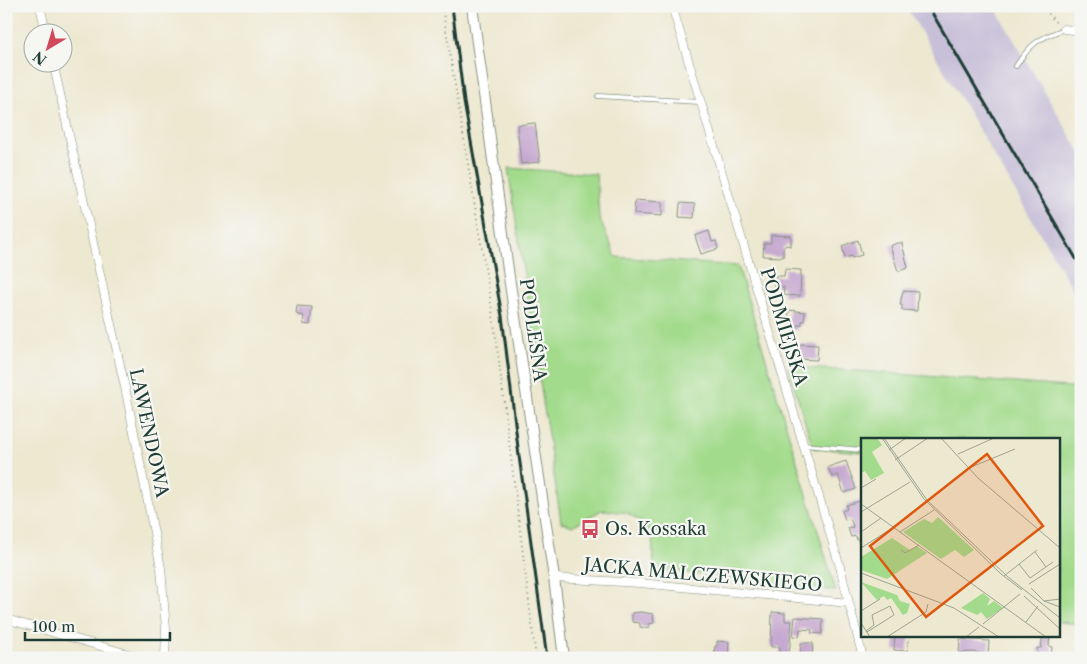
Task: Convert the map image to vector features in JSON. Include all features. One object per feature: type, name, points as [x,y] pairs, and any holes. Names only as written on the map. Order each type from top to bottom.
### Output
[{"type":"street","points":[[40,6],[44,22]]},
{"type":"street","name":"PODLEŚNA","points":[[472,6],[507,268],[554,578],[564,658]]},
{"type":"street","name":"PODMIEJSKA","points":[[672,6],[804,445],[840,568],[863,658]]},
{"type":"street","points":[[1064,29],[1081,31]]},
{"type":"street","name":"LAWENDOWA","points":[[55,72],[126,392],[161,568],[166,629],[165,658]]},
{"type":"street","name":"JACKA MALCZEWSKIEGO","points":[[554,578],[849,603]]},
{"type":"street","points":[[6,619],[142,658]]},
{"type":"lane","points":[[1016,66],[1031,45],[1044,36],[1064,29]]},
{"type":"lane","points":[[598,96],[700,102]]},
{"type":"lane","points":[[804,445],[861,450]]},
{"type":"path","points":[[442,6],[494,322],[536,658]]},
{"type":"path","points":[[1042,6],[1057,25],[1064,29]]},
{"type":"shaded area","points":[[906,6],[994,6],[1081,154],[1081,303]]},
{"type":"green space","points":[[508,168],[596,174],[599,217],[616,257],[738,266],[836,591],[654,569],[652,536],[640,521],[627,513],[602,510],[572,526],[561,522]]},
{"type":"green space","points":[[788,367],[1081,388],[1081,624],[1060,622],[1060,438],[861,438],[861,452],[813,448]]},
{"type":"building","points":[[535,123],[540,162],[521,164],[517,125]]},
{"type":"building","points":[[635,200],[662,202],[662,216],[634,214]]},
{"type":"building","points":[[680,203],[695,204],[694,218],[679,217]]},
{"type":"building","points":[[709,231],[712,242],[716,241],[718,249],[701,254],[695,236]]},
{"type":"building","points":[[771,235],[791,236],[791,246],[786,245],[783,248],[783,257],[763,256],[764,243],[771,243]]},
{"type":"building","points":[[858,240],[862,255],[845,258],[842,246]]},
{"type":"building","points":[[902,243],[908,268],[898,271],[890,246]]},
{"type":"building","points":[[785,269],[801,270],[800,296],[783,295],[784,287],[774,286],[775,276],[784,276]]},
{"type":"building","points":[[903,291],[918,292],[917,311],[902,310],[902,305],[900,305]]},
{"type":"building","points":[[297,306],[312,307],[310,325],[303,324],[304,316],[296,314]]},
{"type":"building","points":[[789,310],[805,312],[804,321],[802,321],[802,325],[798,325],[797,330],[788,330]]},
{"type":"building","points":[[800,344],[818,345],[817,360],[797,359]]},
{"type":"building","points":[[846,461],[856,489],[844,493],[838,475],[832,477],[828,467]]},
{"type":"building","points":[[860,501],[861,539],[857,540],[856,536],[851,537],[848,528],[853,527],[852,523],[850,519],[845,520],[842,511],[847,509],[846,505]]},
{"type":"building","points":[[772,612],[785,613],[785,621],[792,621],[789,656],[780,655],[780,647],[771,647]]},
{"type":"building","points":[[632,613],[653,614],[654,623],[649,624],[649,628],[640,627],[640,623],[632,622]]},
{"type":"building","points":[[795,617],[823,619],[822,634],[811,633],[812,630],[800,629],[799,637],[793,636]]},
{"type":"building","points":[[895,636],[910,636],[907,651],[894,650]]},
{"type":"building","points":[[1050,636],[1049,646],[1052,647],[1051,658],[1038,658],[1037,648],[1041,648],[1042,641],[1042,637],[1039,637]]},
{"type":"building","points":[[960,639],[989,641],[988,655],[973,652],[959,653]]},
{"type":"building","points":[[717,641],[729,642],[728,656],[714,655]]},
{"type":"building","points":[[801,643],[813,643],[812,658],[800,658]]},
{"type":"railway","points":[[452,6],[464,102],[502,316],[547,658]]},
{"type":"railway","points":[[928,6],[1081,267]]},
{"type":"place","name":"Os. Kossaka","points":[[590,529]]}]
